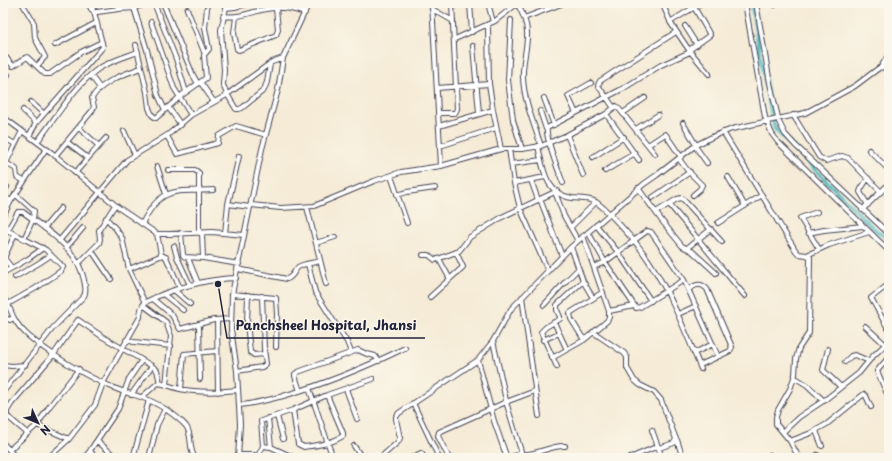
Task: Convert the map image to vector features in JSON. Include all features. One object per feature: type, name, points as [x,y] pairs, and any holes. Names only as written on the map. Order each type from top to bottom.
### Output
[{"type":"street","points":[[22,3],[34,23],[35,38],[45,57],[37,66]]},
{"type":"street","points":[[29,136],[36,123],[102,49],[103,45],[93,11],[87,3]]},
{"type":"street","points":[[93,11],[99,3]]},
{"type":"street","points":[[93,11],[134,8],[150,3]]},
{"type":"street","points":[[154,3],[176,59],[186,92]]},
{"type":"street","points":[[163,3],[193,75],[214,102]]},
{"type":"street","points":[[227,3],[221,30],[224,70],[223,85],[236,109],[242,108],[264,90],[270,64]]},
{"type":"street","points":[[225,8],[251,3]]},
{"type":"street","points":[[264,458],[258,456],[238,456],[240,424],[237,371],[232,338],[232,294],[266,135],[278,90],[283,58],[309,3]]},
{"type":"street","points":[[432,3],[440,126],[441,166]]},
{"type":"street","points":[[439,113],[453,113],[457,111],[455,39],[452,3]]},
{"type":"street","points":[[470,3],[472,32]]},
{"type":"street","points":[[488,3],[493,22]]},
{"type":"street","points":[[455,39],[488,25],[518,3],[524,18],[527,33],[522,78],[540,146],[541,160],[545,177],[556,191],[578,241]]},
{"type":"street","points":[[544,3],[548,9]]},
{"type":"street","points":[[524,18],[564,3]]},
{"type":"street","points":[[662,3],[676,32],[709,74]]},
{"type":"street","points":[[670,21],[701,3]]},
{"type":"street","points":[[745,3],[759,85],[772,134],[778,142],[889,251]]},
{"type":"street","points":[[756,3],[777,119],[782,130],[788,138],[862,210],[888,233]]},
{"type":"street","points":[[546,129],[630,84],[656,67],[690,51],[710,35],[694,7]]},
{"type":"street","points":[[134,8],[147,50],[158,94],[167,109],[181,125]]},
{"type":"street","points":[[204,52],[209,49],[205,28],[207,8]]},
{"type":"street","points":[[223,16],[236,17],[276,8],[291,9],[305,13]]},
{"type":"street","points":[[236,17],[234,33],[237,49],[239,50],[276,35],[278,30],[276,8]]},
{"type":"street","points":[[136,44],[149,108],[152,115],[156,118],[206,77],[204,52],[187,9]]},
{"type":"street","points":[[432,9],[453,21]]},
{"type":"street","points":[[511,20],[508,80],[513,120],[522,149]]},
{"type":"street","points":[[151,22],[172,82],[191,115]]},
{"type":"street","points":[[55,45],[96,23]]},
{"type":"street","points":[[488,25],[489,84],[501,149]]},
{"type":"street","points":[[685,26],[697,45]]},
{"type":"street","points":[[614,108],[605,98],[598,85],[600,81],[676,32]]},
{"type":"street","points":[[3,54],[13,66],[27,57],[45,74],[50,74],[81,52],[102,42]]},
{"type":"street","points":[[473,46],[479,113]]},
{"type":"street","points":[[38,142],[67,102],[91,76],[99,69],[118,59],[138,52]]},
{"type":"street","points":[[380,458],[398,442],[400,438],[396,416],[478,360],[492,341],[507,314],[522,297],[571,247],[638,188],[696,146],[723,132],[805,113],[844,93],[881,67],[889,54]]},
{"type":"street","points":[[59,241],[100,194],[124,163],[166,136],[181,125],[191,115],[227,94],[270,64],[283,58]]},
{"type":"street","points":[[881,67],[889,70]]},
{"type":"street","points":[[55,156],[92,111],[94,107],[92,98],[100,88],[125,74],[141,68]]},
{"type":"street","points":[[3,74],[8,76]]},
{"type":"street","points":[[91,76],[100,88]]},
{"type":"street","points":[[576,113],[568,96],[591,83]]},
{"type":"street","points":[[437,88],[489,84]]},
{"type":"street","points":[[544,98],[554,125]]},
{"type":"street","points":[[622,112],[645,98]]},
{"type":"street","points":[[31,102],[44,114]]},
{"type":"street","points":[[228,204],[281,208],[314,206],[401,172],[441,166],[501,149],[522,149],[550,143],[606,114],[617,106],[654,154]]},
{"type":"street","points":[[23,110],[36,123]]},
{"type":"street","points":[[440,126],[493,110]]},
{"type":"street","points":[[540,111],[563,183]]},
{"type":"street","points":[[606,114],[624,137],[639,160]]},
{"type":"street","points":[[636,129],[658,115]]},
{"type":"street","points":[[793,115],[811,145],[822,159],[829,161],[846,156],[881,192]]},
{"type":"street","points":[[3,117],[38,142],[100,194],[158,234],[225,233],[244,235]]},
{"type":"street","points":[[682,123],[707,163]]},
{"type":"street","points":[[166,136],[177,154],[218,143],[219,136],[236,126],[266,135]]},
{"type":"street","points":[[79,128],[99,146]]},
{"type":"street","points":[[440,146],[496,128]]},
{"type":"street","points":[[22,131],[7,160],[7,164],[16,169],[17,177],[24,181]]},
{"type":"street","points":[[124,131],[135,155]]},
{"type":"street","points":[[723,132],[796,252],[800,255],[807,255],[829,245],[869,232]]},
{"type":"street","points":[[648,145],[664,134],[666,135],[690,172],[702,184],[700,189],[693,194]]},
{"type":"street","points":[[567,135],[583,175]]},
{"type":"street","points":[[3,137],[15,144]]},
{"type":"street","points":[[593,157],[624,137]]},
{"type":"street","points":[[75,173],[106,138]]},
{"type":"street","points":[[67,142],[88,158]]},
{"type":"street","points":[[3,216],[15,194],[46,149]]},
{"type":"street","points":[[509,149],[514,183],[520,208],[548,271]]},
{"type":"street","points":[[869,150],[889,170]]},
{"type":"street","points":[[605,171],[635,153]]},
{"type":"street","points":[[225,233],[228,204],[239,156]]},
{"type":"street","points":[[511,164],[541,160]]},
{"type":"street","points":[[157,166],[166,194]]},
{"type":"street","points":[[168,170],[190,170],[197,171],[199,173],[200,233],[203,258]]},
{"type":"street","points":[[652,198],[690,172]]},
{"type":"street","points":[[391,176],[407,223]]},
{"type":"street","points":[[514,183],[545,177]]},
{"type":"street","points":[[728,177],[745,206]]},
{"type":"street","points":[[868,178],[860,192],[868,205]]},
{"type":"street","points":[[531,180],[562,256]]},
{"type":"street","points":[[3,184],[6,187],[3,195],[11,201]]},
{"type":"street","points":[[862,210],[889,184]]},
{"type":"street","points":[[397,195],[435,188]]},
{"type":"street","points":[[638,188],[682,246],[687,248],[716,273]]},
{"type":"street","points":[[142,224],[149,211],[166,194],[178,190],[213,190]]},
{"type":"street","points":[[423,254],[429,255],[435,260],[456,252],[461,249],[470,237],[504,216],[556,191]]},
{"type":"street","points":[[556,191],[569,197],[587,199],[596,202],[633,241],[657,273],[667,291],[701,367],[730,350],[732,347],[707,289],[702,284],[697,284],[689,289]]},
{"type":"street","points":[[15,194],[34,209],[33,219],[24,239]]},
{"type":"street","points":[[718,223],[762,195]]},
{"type":"street","points":[[656,212],[677,199],[682,198],[722,242]]},
{"type":"street","points":[[571,227],[596,202]]},
{"type":"street","points":[[669,204],[745,296]]},
{"type":"street","points":[[79,263],[92,251],[100,240],[100,230],[115,205]]},
{"type":"street","points":[[307,207],[326,284]]},
{"type":"street","points":[[44,228],[62,208]]},
{"type":"street","points":[[3,238],[20,211],[33,219],[59,241],[79,263],[86,290],[85,294],[53,328],[3,392]]},
{"type":"street","points":[[817,212],[800,218],[819,249]]},
{"type":"street","points":[[106,218],[122,238],[129,269],[144,304],[167,324],[172,339],[166,385]]},
{"type":"street","points":[[596,226],[618,252],[651,301]]},
{"type":"street","points":[[808,233],[863,226]]},
{"type":"street","points":[[3,228],[43,248],[62,265],[63,269],[36,288],[8,304]]},
{"type":"street","points":[[66,248],[83,228]]},
{"type":"street","points":[[687,248],[711,229]]},
{"type":"street","points":[[594,267],[605,262],[647,231],[651,232],[689,289],[718,356]]},
{"type":"street","points":[[588,232],[605,262],[634,306]]},
{"type":"street","points":[[181,233],[183,255],[185,257],[203,258],[239,264]]},
{"type":"street","points":[[12,268],[5,260],[5,256],[15,234]]},
{"type":"street","points":[[158,234],[160,255]]},
{"type":"street","points":[[552,358],[584,340],[607,321],[609,317],[609,311],[603,292],[583,236]]},
{"type":"street","points":[[316,243],[334,237]]},
{"type":"street","points":[[174,246],[177,257],[190,285]]},
{"type":"street","points":[[571,247],[583,281],[593,298]]},
{"type":"street","points":[[3,273],[43,248]]},
{"type":"street","points":[[92,251],[111,280]]},
{"type":"street","points":[[430,297],[463,266],[456,252]]},
{"type":"street","points":[[15,277],[51,255]]},
{"type":"street","points":[[129,269],[160,255],[166,257],[180,288]]},
{"type":"street","points":[[799,458],[790,440],[776,424],[777,413],[794,377],[798,351],[809,333],[810,257],[807,255]]},
{"type":"street","points":[[188,258],[198,283]]},
{"type":"street","points":[[439,259],[450,279]]},
{"type":"street","points":[[238,269],[287,279],[291,277],[298,268],[320,261]]},
{"type":"street","points":[[308,264],[315,292],[347,342],[351,352]]},
{"type":"street","points":[[544,305],[578,269]]},
{"type":"street","points":[[48,458],[69,439],[95,405],[103,383],[140,317],[141,309],[144,304],[163,294],[190,285],[218,279],[236,278]]},
{"type":"street","points":[[609,311],[634,306],[638,308],[684,280]]},
{"type":"street","points":[[557,367],[543,340],[541,330],[560,319],[556,310],[557,305],[583,281]]},
{"type":"street","points":[[889,284],[871,298],[889,330]]},
{"type":"street","points":[[174,290],[190,304]]},
{"type":"street","points":[[584,340],[570,316],[573,311],[603,292]]},
{"type":"street","points":[[163,294],[183,310]]},
{"type":"street","points":[[232,294],[274,297],[276,299],[276,347]]},
{"type":"street","points":[[248,295],[247,323],[250,352],[254,355],[264,354]]},
{"type":"street","points":[[237,371],[264,366],[267,362],[264,354],[262,296]]},
{"type":"street","points":[[3,297],[8,304],[13,318],[27,334],[41,345],[79,370],[103,383],[125,393],[149,400],[165,410],[187,428],[194,458]]},
{"type":"street","points":[[522,297],[539,416]]},
{"type":"street","points":[[153,299],[172,315],[179,328],[217,320],[231,319]]},
{"type":"street","points":[[678,314],[696,306]]},
{"type":"street","points":[[3,317],[10,320],[13,318]]},
{"type":"street","points":[[27,434],[7,416],[7,411],[12,403],[54,354],[78,320],[152,366],[157,370],[160,383]]},
{"type":"street","points":[[217,320],[218,392]]},
{"type":"street","points":[[554,322],[567,350]]},
{"type":"street","points":[[199,324],[200,379]]},
{"type":"street","points":[[783,432],[798,417],[824,400],[859,372],[888,344],[865,326]]},
{"type":"street","points":[[593,332],[627,356],[628,368],[634,380],[640,385],[654,392],[661,400],[683,458]]},
{"type":"street","points":[[543,340],[559,334]]},
{"type":"street","points":[[126,340],[171,346]]},
{"type":"street","points":[[492,341],[520,454]]},
{"type":"street","points":[[694,353],[712,344]]},
{"type":"street","points":[[239,405],[256,404],[309,388],[379,361],[406,348]]},
{"type":"street","points":[[828,349],[824,370],[841,387]]},
{"type":"street","points":[[300,391],[295,376],[296,373],[351,352],[360,350],[374,356],[379,361]]},
{"type":"street","points":[[181,389],[183,356],[186,353],[217,351]]},
{"type":"street","points":[[845,362],[851,356],[855,355],[869,361]]},
{"type":"street","points":[[889,357],[876,370],[889,398]]},
{"type":"street","points":[[84,458],[118,409],[129,380],[142,360]]},
{"type":"street","points":[[478,360],[490,408],[507,458],[520,454],[529,454],[565,446]]},
{"type":"street","points":[[3,365],[25,365]]},
{"type":"street","points":[[131,395],[152,366]]},
{"type":"street","points":[[9,450],[37,424],[79,370]]},
{"type":"street","points":[[794,377],[807,385],[824,400]]},
{"type":"street","points":[[258,456],[263,446],[260,423],[263,420],[373,379]]},
{"type":"street","points":[[142,397],[156,384],[160,383],[181,389],[218,392],[238,390]]},
{"type":"street","points":[[309,388],[333,458]]},
{"type":"street","points":[[346,388],[357,419]]},
{"type":"street","points":[[449,458],[438,436],[439,432],[490,408],[536,391]]},
{"type":"street","points":[[790,440],[816,431],[833,420],[864,394],[872,407]]},
{"type":"street","points":[[293,410],[298,444],[304,447],[328,444],[341,438],[343,434],[328,395]]},
{"type":"street","points":[[133,458],[149,400]]},
{"type":"street","points":[[413,404],[439,458]]},
{"type":"street","points":[[149,458],[157,425],[165,410]]},
{"type":"street","points":[[277,416],[283,439]]},
{"type":"street","points":[[268,418],[270,447]]},
{"type":"street","points":[[37,424],[69,439]]},
{"type":"street","points":[[652,430],[662,458]]},
{"type":"street","points":[[816,431],[822,446]]},
{"type":"street","points":[[630,458],[640,456],[658,447],[674,443],[676,439]]},
{"type":"street","points":[[97,441],[117,458]]},
{"type":"street","points":[[3,443],[16,458]]},
{"type":"street","points":[[263,446],[270,447],[295,458]]},
{"type":"street","points":[[354,446],[362,458]]},
{"type":"street","points":[[90,451],[96,458]]},
{"type":"street","points":[[411,458],[421,453],[425,458]]},
{"type":"waterway","points":[[751,3],[775,129],[871,226],[889,241]]},
{"type":"place","name":"Panchsheel Hospital, Jhansi","points":[[218,284]]}]
